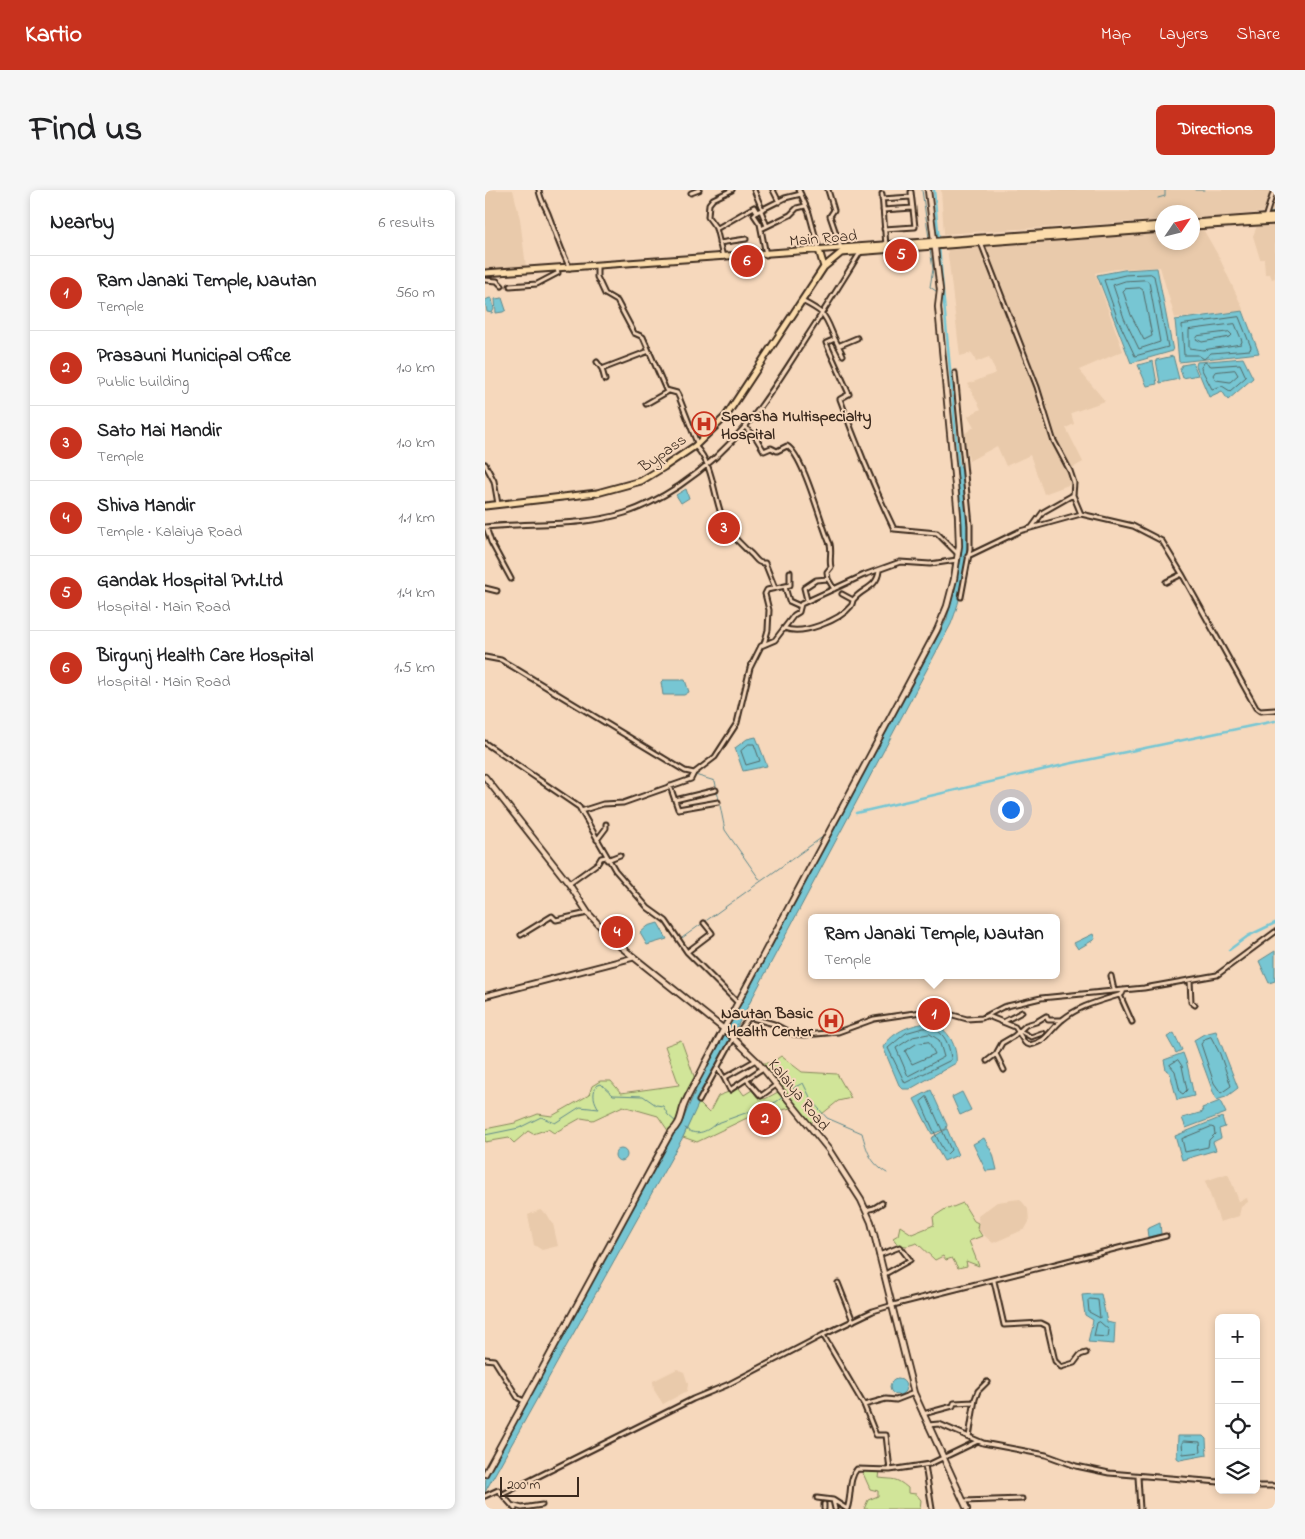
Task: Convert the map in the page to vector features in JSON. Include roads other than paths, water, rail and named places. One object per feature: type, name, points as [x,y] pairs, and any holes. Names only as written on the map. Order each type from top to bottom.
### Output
[{"type":"main road","points":[[485,1474],[671,1132],[683,1117],[683,1108],[726,1032],[739,1003],[937,630],[947,606],[958,554],[956,488],[938,307],[940,290],[936,242],[928,190]]},
{"type":"main road","points":[[1200,225],[1266,219],[1275,216]]},
{"type":"main road","points":[[1200,222],[1266,219],[1275,221]]},
{"type":"main road","name":"Main Road","points":[[936,242],[980,241],[1155,226]]},
{"type":"main road","name":"Main Road","points":[[485,273],[1141,228],[1155,229]]},
{"type":"main road","name":"Main Road","points":[[853,251],[886,246]]},
{"type":"main road","points":[[819,250],[824,266]]},
{"type":"main road","name":"Bypass","points":[[485,506],[597,493],[625,487],[641,481],[696,444],[726,416],[824,266],[837,254],[853,251]]},
{"type":"main road","name":"Kalaiya Road","points":[[485,776],[569,884],[588,913],[615,943],[726,1032],[756,1060],[829,1150],[866,1210],[885,1274],[903,1357],[914,1394],[967,1509]]},
{"type":"street","points":[[539,190],[554,233],[571,268]]},
{"type":"street","points":[[691,193],[699,190]]},
{"type":"street","points":[[716,190],[719,196]]},
{"type":"street","points":[[723,258],[716,229],[708,217],[709,204],[719,196],[732,190]]},
{"type":"street","points":[[754,190],[767,226]]},
{"type":"street","points":[[773,190],[779,202]]},
{"type":"street","points":[[828,190],[834,210],[829,216],[841,248]]},
{"type":"street","points":[[1266,219],[1274,190]]},
{"type":"street","points":[[766,255],[761,229],[754,215],[800,192],[819,250]]},
{"type":"street","points":[[884,229],[915,226],[911,192]]},
{"type":"street","points":[[882,194],[886,246]]},
{"type":"street","points":[[882,199],[911,197]]},
{"type":"street","points":[[761,229],[790,215],[797,208],[805,206]]},
{"type":"street","points":[[716,229],[754,207],[760,211]]},
{"type":"street","points":[[883,210],[913,208]]},
{"type":"street","points":[[719,243],[746,239]]},
{"type":"street","points":[[980,241],[982,251],[1037,387],[1053,439],[1070,471],[1074,483],[1073,495],[1081,514]]},
{"type":"street","points":[[511,579],[485,527],[588,520],[625,513],[657,500],[708,465],[746,428],[861,250]]},
{"type":"street","points":[[597,265],[597,277],[605,294],[617,301],[634,333],[643,337],[667,392]]},
{"type":"street","points":[[510,286],[537,284],[558,273],[557,269]]},
{"type":"street","points":[[485,280],[497,281],[502,286]]},
{"type":"street","points":[[801,300],[827,317],[843,355]]},
{"type":"street","points":[[838,346],[857,338]]},
{"type":"street","points":[[835,339],[826,343],[849,394],[840,399],[859,450],[867,463],[880,500],[894,529],[937,533],[958,554]]},
{"type":"street","points":[[602,368],[649,351]]},
{"type":"street","points":[[597,362],[602,368],[605,380]]},
{"type":"street","points":[[955,373],[970,525],[968,556],[961,597]]},
{"type":"street","points":[[646,404],[667,392],[677,393],[696,444],[708,465],[725,523],[735,539],[758,562],[765,563],[775,588]]},
{"type":"street","points":[[746,428],[756,438],[764,451],[771,448],[777,451],[787,446],[794,452],[808,483],[830,544],[832,554],[830,560],[831,567],[827,572],[828,579],[834,589]]},
{"type":"street","points":[[485,464],[494,481],[498,505]]},
{"type":"street","points":[[1032,527],[1043,512],[1073,495]]},
{"type":"street","points":[[968,556],[1032,527],[1081,514],[1133,526],[1162,541],[1256,708],[1275,710]]},
{"type":"street","points":[[764,644],[775,640],[794,615],[799,612],[800,606],[807,600],[864,575],[899,562],[930,564],[957,560]]},
{"type":"street","points":[[784,628],[795,631],[819,626],[843,615],[851,607],[853,600],[875,584],[878,580],[879,571]]},
{"type":"street","points":[[581,811],[603,804],[623,803],[671,786],[694,774],[715,758],[737,723],[750,668],[764,644],[768,630],[769,610],[765,594],[767,590],[790,585],[790,572]]},
{"type":"street","points":[[1166,582],[1182,574]]},
{"type":"street","points":[[807,600],[804,588],[817,580],[828,579]]},
{"type":"street","points":[[785,587],[789,601],[800,606]]},
{"type":"street","points":[[485,588],[497,591]]},
{"type":"street","points":[[842,594],[853,600]]},
{"type":"street","points":[[485,657],[507,664],[612,729],[685,771],[694,774]]},
{"type":"street","points":[[485,744],[569,799],[581,811],[607,858],[648,908],[666,920],[687,952],[739,1003]]},
{"type":"street","points":[[671,786],[678,809],[718,802]]},
{"type":"street","points":[[675,800],[716,790]]},
{"type":"street","points":[[597,840],[606,828],[606,824]]},
{"type":"street","points":[[569,884],[598,863],[601,858],[620,855]]},
{"type":"street","points":[[521,935],[552,916],[556,920],[588,913]]},
{"type":"street","points":[[687,952],[711,933],[704,923]]},
{"type":"street","points":[[699,1101],[733,1039],[748,1019],[753,1018],[774,1024],[793,1034],[805,1035],[838,1032],[874,1020],[935,1010],[967,1019],[988,1016],[1003,1007],[1041,998],[1124,990],[1217,975],[1275,932]]},
{"type":"street","points":[[485,996],[632,958]]},
{"type":"street","points":[[1111,976],[1114,990]]},
{"type":"street","points":[[1189,980],[1191,1002],[1195,1005]]},
{"type":"street","points":[[1019,1031],[1027,1045],[1041,1043],[1062,1020],[1094,1002],[1120,995],[1124,990]]},
{"type":"street","points":[[1120,995],[1132,1022]]},
{"type":"street","points":[[1003,1022],[1022,1012]]},
{"type":"street","points":[[988,1016],[1031,1037],[1042,1034]]},
{"type":"street","points":[[987,1061],[996,1054],[1002,1043],[1026,1025],[1046,1016],[1048,1020],[1062,1020]]},
{"type":"street","points":[[996,1054],[1004,1070]]},
{"type":"street","points":[[724,1078],[756,1060]]},
{"type":"street","points":[[717,1068],[730,1090],[763,1068]]},
{"type":"street","points":[[747,1080],[761,1096],[776,1085]]},
{"type":"street","points":[[866,1210],[874,1208],[882,1202]]},
{"type":"street","points":[[503,1494],[693,1399],[727,1385],[823,1335],[893,1305],[1166,1236]]},
{"type":"street","points":[[879,1254],[900,1247],[911,1260],[885,1274]]},
{"type":"street","points":[[994,1281],[1004,1325],[1041,1324],[1047,1326],[1055,1361],[1061,1367],[1074,1363],[1085,1352]]},
{"type":"street","points":[[838,1283],[853,1321]]},
{"type":"street","points":[[823,1335],[864,1405],[876,1434],[886,1435],[890,1470]]},
{"type":"street","points":[[485,1359],[494,1360],[518,1398],[524,1401]]},
{"type":"street","points":[[969,1437],[974,1402],[978,1391],[987,1382]]},
{"type":"street","points":[[864,1405],[886,1399],[896,1400],[914,1394]]},
{"type":"street","points":[[923,1414],[953,1406],[954,1403],[974,1402]]},
{"type":"street","points":[[928,1425],[939,1424],[979,1441],[1046,1455],[1076,1466],[1109,1473],[1215,1482]]},
{"type":"street","points":[[817,1498],[833,1500],[847,1509],[851,1498],[851,1480],[857,1469],[890,1470],[925,1465],[945,1458],[964,1446],[979,1441]]},
{"type":"street","points":[[925,1465],[931,1509]]},
{"type":"street","points":[[1138,1476],[1140,1509]]},
{"type":"street","points":[[1260,1486],[1275,1486]]},
{"type":"street","points":[[485,1496],[498,1490],[515,1507],[522,1508],[542,1505]]},
{"type":"street","points":[[963,1500],[1022,1499]]},
{"type":"street","points":[[833,1500],[835,1509]]},
{"type":"water","points":[[1157,268],[1173,351],[1131,363],[1097,275],[1124,270]]},
{"type":"water","points":[[502,298],[506,310],[496,313],[495,299]]},
{"type":"water","points":[[492,299],[494,309],[492,313],[487,312],[485,300]]},
{"type":"water","points":[[1243,311],[1259,353],[1179,362],[1175,320]]},
{"type":"water","points":[[1173,356],[1179,379],[1160,383],[1156,360]]},
{"type":"water","points":[[1243,358],[1253,378],[1228,400],[1222,391],[1209,397],[1196,366],[1197,362]]},
{"type":"water","points":[[1153,361],[1157,384],[1147,386],[1138,365]]},
{"type":"water","points":[[1193,363],[1198,375],[1183,378],[1180,369],[1182,365]]},
{"type":"water","points":[[963,465],[967,546],[962,585],[951,624],[714,1070],[683,1137],[485,1492],[486,1474],[674,1130],[682,1122],[700,1080],[947,619],[961,559],[962,525],[956,468]]},
{"type":"water","points":[[686,489],[689,498],[681,503],[676,495]]},
{"type":"water","points":[[663,680],[685,680],[689,692],[684,695],[663,695],[661,682]]},
{"type":"water","points":[[756,737],[767,766],[743,771],[735,748],[747,739]]},
{"type":"water","points":[[658,923],[667,939],[647,945],[640,933],[648,926]]},
{"type":"water","points":[[1093,934],[1095,939],[1078,949],[1074,943]]},
{"type":"water","points":[[1275,951],[1275,981],[1269,983],[1259,961]]},
{"type":"water","points":[[932,1023],[943,1029],[951,1039],[954,1045],[956,1063],[910,1089],[903,1089],[899,1085],[883,1047],[892,1036],[904,1029],[918,1024]]},
{"type":"water","points":[[1216,1031],[1238,1088],[1226,1097],[1216,1100],[1194,1040],[1204,1034]]},
{"type":"water","points":[[1174,1033],[1182,1050],[1176,1053],[1167,1037]]},
{"type":"water","points":[[1183,1053],[1194,1096],[1177,1100],[1170,1073],[1166,1070],[1164,1060]]},
{"type":"water","points":[[931,1090],[947,1125],[946,1129],[932,1134],[914,1099]]},
{"type":"water","points":[[962,1092],[971,1110],[960,1115],[952,1097]]},
{"type":"water","points":[[1220,1101],[1226,1113],[1186,1128],[1182,1118],[1203,1112],[1202,1108]]},
{"type":"water","points":[[1222,1117],[1225,1127],[1219,1129],[1221,1138],[1213,1142],[1216,1150],[1182,1160],[1175,1136]]},
{"type":"water","points":[[947,1129],[958,1155],[944,1161],[931,1138]]},
{"type":"water","points":[[984,1138],[993,1154],[997,1170],[986,1171],[973,1144]]},
{"type":"water","points":[[621,1149],[627,1155],[621,1161],[615,1155]]},
{"type":"water","points":[[1160,1223],[1161,1234],[1148,1237],[1147,1229]]},
{"type":"water","points":[[1101,1294],[1107,1322],[1115,1324],[1114,1344],[1088,1342],[1093,1320],[1085,1315],[1082,1295]]},
{"type":"water","points":[[898,1379],[906,1387],[898,1395],[890,1387]]},
{"type":"water","points":[[1178,1436],[1203,1436],[1206,1439],[1207,1455],[1180,1460],[1177,1458]]},
{"type":"waterway","points":[[922,190],[929,238]]},
{"type":"waterway","points":[[934,190],[939,241]]},
{"type":"waterway","points":[[1158,198],[1165,196],[1165,190]]},
{"type":"waterway","points":[[1195,190],[1204,190]]},
{"type":"waterway","points":[[1269,213],[1275,212]]},
{"type":"waterway","points":[[939,246],[959,470]]},
{"type":"waterway","points":[[930,249],[933,269],[930,287],[936,291]]},
{"type":"waterway","points":[[856,813],[1068,764],[1275,721]]},
{"type":"waterway","points":[[635,744],[681,771],[691,774]]},
{"type":"waterway","points":[[695,775],[715,781],[725,830],[760,880]]},
{"type":"waterway","points":[[682,938],[824,836]]},
{"type":"waterway","points":[[1229,950],[1248,936],[1275,923]]},
{"type":"waterway","points":[[787,1095],[795,1093],[793,1088],[803,1083],[812,1101],[827,1118],[862,1133],[873,1161],[887,1173]]},
{"type":"waterway","points":[[485,1135],[519,1128],[541,1117],[555,1123],[580,1107],[599,1109],[595,1101],[594,1092],[596,1086],[601,1084],[613,1095],[643,1096],[656,1105],[663,1106],[668,1115],[676,1122]]},
{"type":"waterway","points":[[685,1128],[697,1133],[705,1131],[715,1124],[776,1102],[783,1097]]},
{"type":"place","name":"Gandak Hospital Pvt.Ltd","points":[[901,255]]},
{"type":"place","name":"Birgunj Health Care Hospital","points":[[747,261]]},
{"type":"place","name":"Sparsha Multispecialty Hospital","points":[[704,424]]},
{"type":"place","name":"Sato Mai Mandir","points":[[724,528]]},
{"type":"place","name":"Shiva Mandir","points":[[617,932]]},
{"type":"place","name":"Ram Janaki Temple, Nautan","points":[[934,1014]]},
{"type":"place","name":"Nautan Basic Health Center","points":[[831,1021]]},
{"type":"place","name":"Prasauni Municipal Office","points":[[765,1119]]}]
